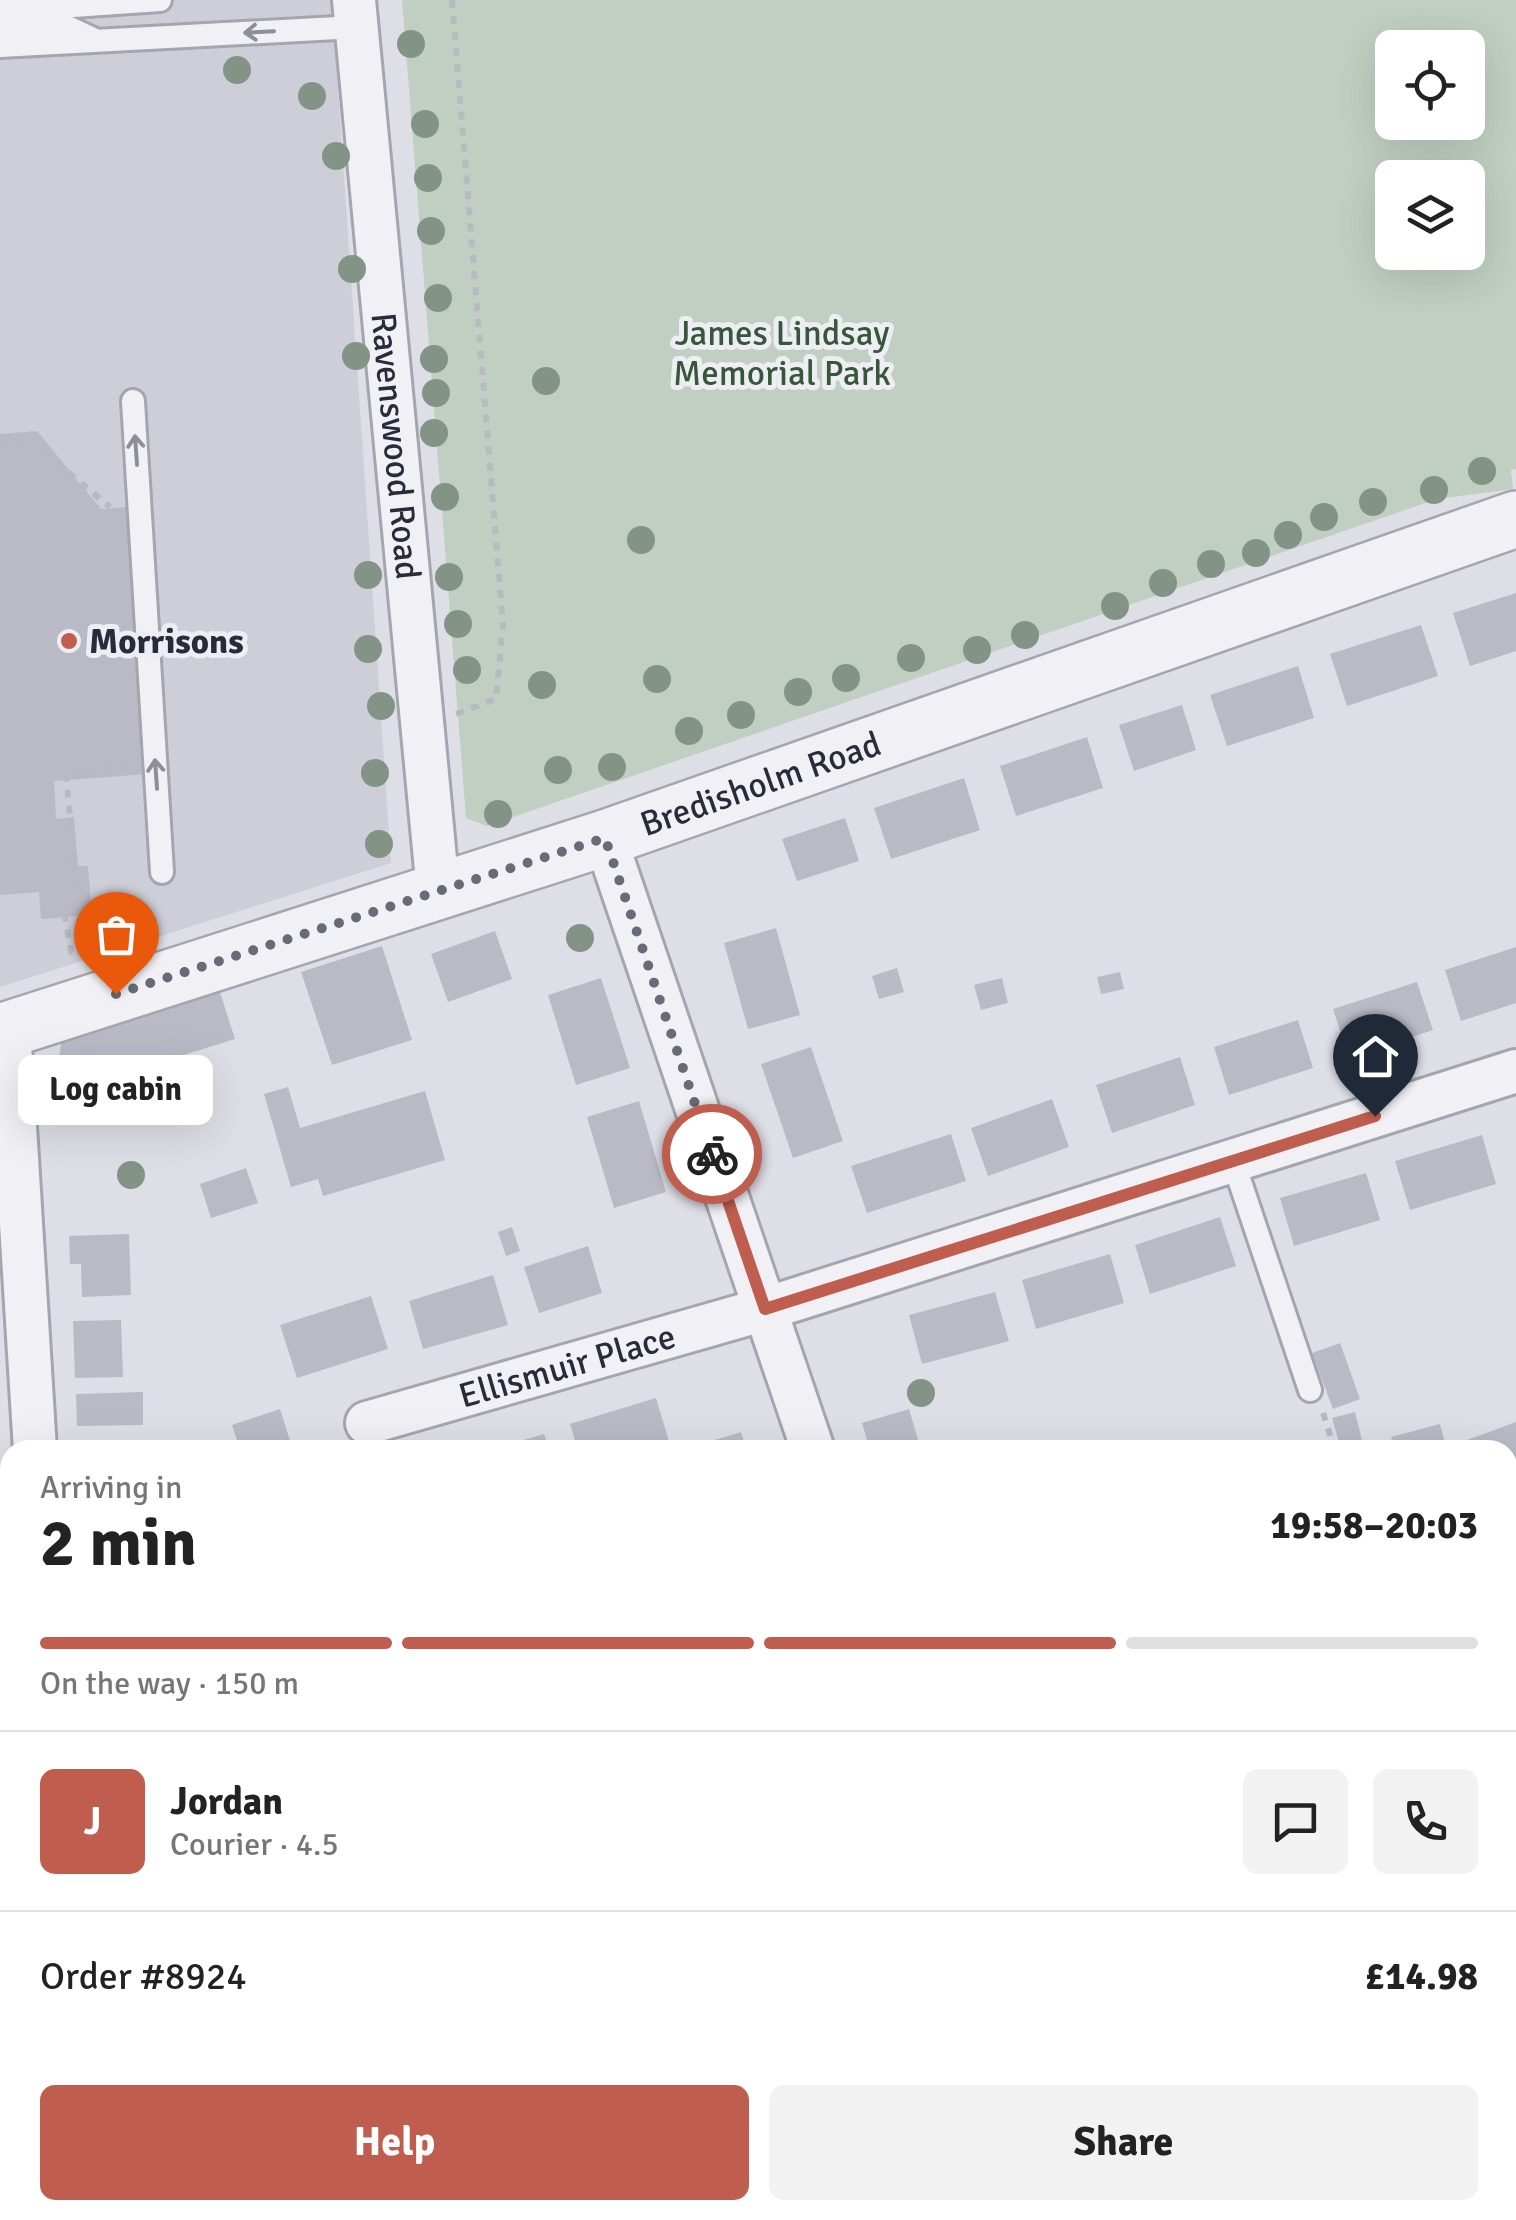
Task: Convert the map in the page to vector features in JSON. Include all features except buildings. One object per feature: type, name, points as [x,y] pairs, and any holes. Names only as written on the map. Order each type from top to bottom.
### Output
[{"type":"street","name":"Ravenswood Road","points":[[355,14],[438,891]]},
{"type":"street","name":"Bredisholm Road","points":[[4,1030],[605,838],[1516,518]]},
{"type":"street","points":[[605,838],[810,1440]]},
{"type":"street","points":[[4,1030],[34,1440]]},
{"type":"street","name":"Ellismuir Place","points":[[366,1422],[765,1309],[1516,1071]]},
{"type":"lane","points":[[0,12],[160,0]]},
{"type":"lane","points":[[0,46],[96,41],[355,14]]},
{"type":"lane","points":[[0,30],[63,25],[96,41]]},
{"type":"lane","points":[[133,401],[162,872]]},
{"type":"lane","points":[[1234,1161],[1310,1390]]},
{"type":"path","points":[[422,727],[496,699],[503,624],[452,0]]},
{"type":"path","points":[[0,444],[32,442],[122,518]]},
{"type":"path","points":[[112,947],[71,952],[65,917],[76,898],[66,773],[140,766]]},
{"type":"shaded area","points":[[0,0],[332,0],[391,863],[0,987]]},
{"type":"green space","name":"James Lindsay Memorial Park","points":[[402,0],[1516,0],[1513,489],[1437,499],[487,826],[466,818]]},
{"type":"way so far","points":[[116,994],[605,838],[712,1154]]},
{"type":"place","name":"Morrisons","points":[[69,641]]},
{"type":"place","name":"Log cabin","points":[[116,994]]},
{"type":"route","points":[[712,1154],[765,1309],[1375,1116]]}]
